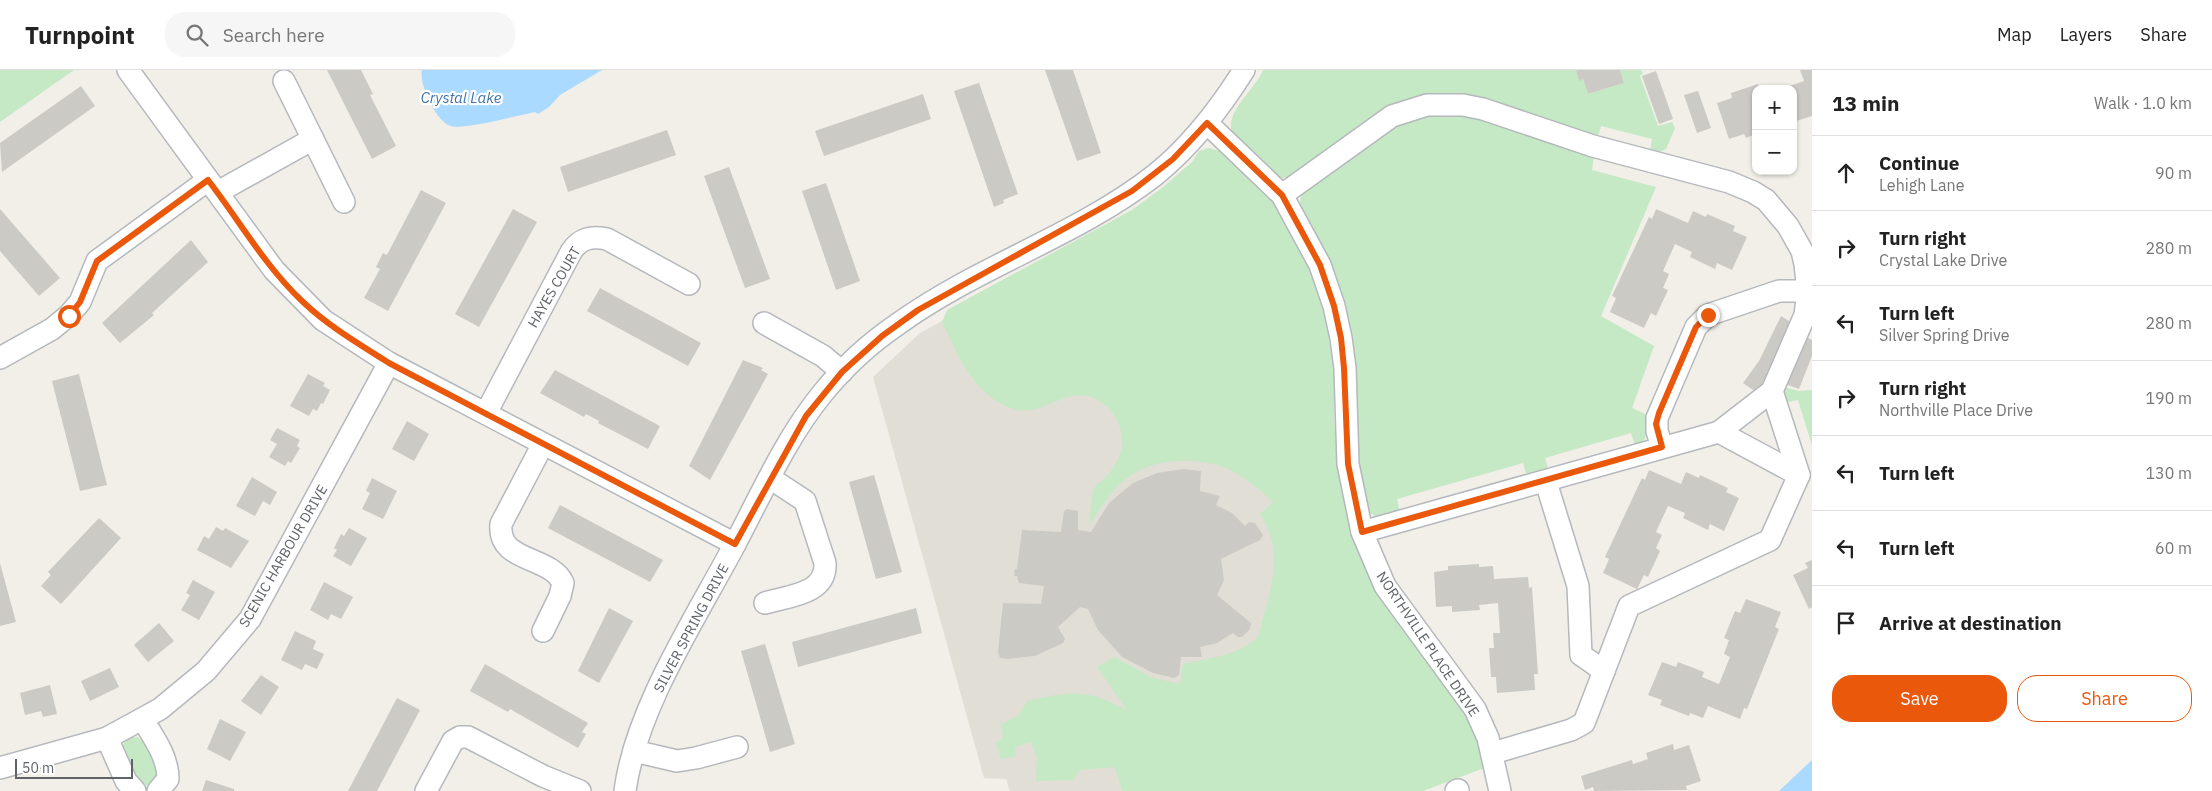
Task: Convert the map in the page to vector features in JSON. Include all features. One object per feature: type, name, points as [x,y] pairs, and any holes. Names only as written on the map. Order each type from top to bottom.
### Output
[{"type":"street","points":[[128,70],[274,270],[302,302],[345,336],[389,363],[735,544]]},
{"type":"street","name":"SILVER SPRING DRIVE","points":[[626,791],[634,750],[646,714],[660,685],[770,478],[806,416],[842,372],[882,336],[918,310],[1132,191],[1173,159],[1207,123],[1244,70]]},
{"type":"street","points":[[284,81],[344,202]]},
{"type":"street","points":[[1282,195],[1392,116],[1427,105],[1463,105],[1482,109],[1593,146],[1729,182],[1754,192],[1776,210],[1796,238],[1805,264],[1808,291],[1805,315],[1772,391],[1719,432],[1362,532]]},
{"type":"street","name":"NORTHVILLE PLACE DRIVE","points":[[1207,123],[1282,195],[1320,265],[1334,306],[1344,368],[1348,464],[1362,532],[1386,586],[1415,630],[1456,682],[1474,709],[1493,753],[1500,791]]},
{"type":"street","points":[[0,358],[52,329],[69,316],[80,302],[97,261],[213,186],[313,139]]},
{"type":"street","name":"HAYES COURT","points":[[486,413],[571,252],[581,240],[593,237],[607,239],[689,284]]},
{"type":"street","points":[[1662,447],[1657,431],[1657,418],[1696,327],[1702,319],[1708,315],[1779,291],[1808,291]]},
{"type":"street","points":[[764,323],[823,356],[842,372]]},
{"type":"street","name":"SCENIC HARBOUR DRIVE","points":[[0,768],[107,738],[143,720],[192,684],[228,648],[250,619],[389,363]]},
{"type":"street","points":[[1493,753],[1571,730],[1584,723],[1629,606],[1770,540],[1800,475],[1772,391]]},
{"type":"street","points":[[1719,432],[1800,475]]},
{"type":"street","points":[[543,631],[560,596],[563,583],[555,573],[506,546],[500,533],[501,524],[544,444]]},
{"type":"street","points":[[766,603],[812,589],[820,584],[826,570],[805,501],[770,478]]},
{"type":"street","points":[[1546,482],[1578,586],[1581,655],[1604,671]]},
{"type":"street","points":[[143,720],[157,744],[168,770],[168,779],[158,791]]},
{"type":"street","points":[[426,791],[453,741],[460,737],[468,737],[549,779],[580,791]]},
{"type":"street","points":[[107,738],[126,781],[135,791]]},
{"type":"street","points":[[634,750],[677,760],[696,758],[737,747]]},
{"type":"shaded area","points":[[1210,166],[1359,791],[1010,791],[1006,779],[984,778],[873,377],[920,333],[1144,210]]},
{"type":"green space","points":[[0,70],[74,70],[0,122]]},
{"type":"green space","points":[[1263,70],[1576,70],[1579,80],[1583,79],[1588,94],[1624,83],[1620,70],[1641,70],[1643,74],[1640,76],[1658,126],[1672,122],[1675,128],[1666,149],[1655,154],[1650,152],[1652,139],[1601,126],[1599,134],[1592,137],[1486,102],[1386,109],[1351,132],[1294,177],[1281,178],[1232,132],[1231,124],[1237,108]]},
{"type":"green space","points":[[1448,113],[1476,117],[1594,155],[1592,170],[1656,187],[1601,316],[1654,346],[1632,408],[1647,415],[1647,432],[1639,446],[1635,445],[1631,433],[1545,458],[1548,469],[1546,472],[1529,476],[1526,474],[1523,463],[1397,499],[1400,512],[1377,517],[1367,511],[1359,479],[1353,362],[1299,206],[1302,193],[1385,130],[1421,117]]},
{"type":"green space","points":[[1208,148],[1224,152],[1266,192],[1279,210],[1311,267],[1327,315],[1335,367],[1334,419],[1338,462],[1349,524],[1465,710],[1487,767],[1423,791],[1122,791],[1115,767],[1080,770],[1073,780],[1036,781],[1037,758],[1031,742],[1015,747],[1016,756],[1001,759],[996,743],[1003,738],[1001,725],[1019,715],[1027,701],[1056,695],[1078,694],[1100,698],[1127,710],[1097,667],[1115,657],[1150,677],[1180,684],[1183,664],[1212,658],[1243,648],[1258,636],[1260,631],[1271,588],[1274,551],[1267,526],[1260,514],[1273,502],[1245,479],[1226,468],[1203,462],[1165,462],[1141,469],[1131,475],[1108,498],[1089,525],[1093,491],[1097,484],[1112,469],[1122,447],[1120,429],[1112,412],[1098,400],[1084,395],[1072,396],[1035,409],[1022,411],[1008,407],[984,392],[975,382],[961,360],[942,322],[947,310],[1132,210],[1192,162],[1199,151]]},
{"type":"green space","points":[[1784,387],[1799,391],[1812,390],[1812,445],[1798,400],[1783,403]]},
{"type":"green space","points":[[137,737],[147,746],[154,759],[156,773],[152,785],[143,785],[136,781],[122,753],[123,745],[128,738]]},
{"type":"water","name":"Crystal Lake","points":[[422,70],[602,70],[560,95],[549,107],[538,114],[535,112],[457,127],[447,124],[435,111],[423,85]]},
{"type":"water","points":[[1812,760],[1812,791],[1779,791]]},
{"type":"building","points":[[327,70],[361,70],[373,94],[370,95],[396,146],[372,159]]},
{"type":"building","points":[[1045,70],[1073,70],[1101,153],[1077,161]]},
{"type":"building","points":[[1576,70],[1620,70],[1624,83],[1588,94],[1583,79],[1579,81]]},
{"type":"building","points":[[1800,70],[1812,70],[1812,116],[1797,121],[1797,85],[1792,85],[1804,81]]},
{"type":"building","points":[[1656,71],[1673,119],[1659,124],[1642,76]]},
{"type":"building","points":[[979,83],[1018,194],[1003,200],[1004,203],[994,207],[954,91]]},
{"type":"building","points":[[81,86],[95,106],[2,172],[0,143]]},
{"type":"building","points":[[1752,86],[1752,136],[1746,138],[1744,134],[1729,139],[1717,103],[1732,98],[1731,93]]},
{"type":"building","points":[[1698,91],[1711,128],[1697,133],[1684,95]]},
{"type":"building","points":[[923,94],[931,119],[824,156],[815,131]]},
{"type":"building","points":[[667,130],[676,155],[568,192],[560,167]]},
{"type":"building","points":[[729,167],[770,279],[745,288],[704,176]]},
{"type":"building","points":[[826,183],[860,281],[836,290],[802,191]]},
{"type":"building","points":[[421,190],[446,203],[388,311],[364,298],[380,269],[376,267],[383,253],[387,255]]},
{"type":"building","points":[[0,209],[60,278],[39,296],[0,251]]},
{"type":"building","points":[[513,209],[537,222],[479,327],[455,314]]},
{"type":"building","points":[[1656,209],[1688,223],[1693,211],[1706,217],[1707,214],[1735,226],[1733,231],[1747,237],[1732,270],[1717,263],[1715,269],[1690,257],[1692,252],[1675,244],[1663,271],[1669,274],[1663,288],[1668,290],[1656,316],[1651,313],[1644,328],[1610,312],[1616,298],[1612,296],[1649,217],[1652,219]]},
{"type":"building","points":[[191,240],[208,262],[152,313],[154,315],[120,343],[102,323]]},
{"type":"building","points":[[600,288],[701,343],[688,366],[587,311]]},
{"type":"building","points":[[1781,316],[1792,323],[1772,369],[1756,392],[1743,383],[1759,361]]},
{"type":"building","points":[[1804,336],[1812,340],[1812,356],[1799,389],[1785,384]]},
{"type":"building","points":[[743,360],[763,368],[761,370],[768,374],[710,480],[689,466]]},
{"type":"building","points":[[555,370],[660,426],[648,449],[598,423],[599,421],[586,414],[584,417],[540,393]]},
{"type":"building","points":[[79,374],[107,485],[80,491],[52,381]]},
{"type":"building","points":[[308,374],[325,383],[323,386],[330,390],[323,404],[321,403],[317,411],[313,409],[309,416],[290,406]]},
{"type":"building","points":[[407,421],[429,434],[414,461],[392,449]]},
{"type":"building","points":[[277,428],[300,440],[297,446],[300,448],[291,463],[288,461],[285,466],[269,457],[277,444],[270,440]]},
{"type":"building","points":[[1183,469],[1201,471],[1200,491],[1220,496],[1216,505],[1232,513],[1245,526],[1249,522],[1255,523],[1263,535],[1260,540],[1221,559],[1224,580],[1217,595],[1251,623],[1250,629],[1242,637],[1238,637],[1233,633],[1217,643],[1200,647],[1202,657],[1181,657],[1179,675],[1174,678],[1153,673],[1122,657],[1098,630],[1088,609],[1080,607],[1058,627],[1065,639],[1063,643],[1035,656],[1000,658],[998,652],[1003,603],[1041,604],[1044,586],[1019,583],[1017,576],[1014,576],[1015,569],[1017,569],[1022,530],[1061,532],[1064,511],[1067,509],[1078,511],[1078,530],[1091,532],[1109,503],[1133,483],[1157,473]]},
{"type":"building","points":[[1649,470],[1681,484],[1686,472],[1699,478],[1700,475],[1728,488],[1726,492],[1739,498],[1724,531],[1710,524],[1708,530],[1683,518],[1685,513],[1668,506],[1656,532],[1662,535],[1656,548],[1660,551],[1648,577],[1644,575],[1637,589],[1603,573],[1609,559],[1605,557],[1642,478],[1645,480]]},
{"type":"building","points":[[874,475],[902,572],[876,579],[849,482]]},
{"type":"building","points":[[252,477],[277,492],[270,505],[263,501],[255,516],[236,506]]},
{"type":"building","points":[[372,478],[397,491],[383,519],[362,509],[370,493],[366,491]]},
{"type":"building","points":[[560,505],[663,560],[650,582],[548,528]]},
{"type":"building","points":[[99,518],[121,538],[61,604],[41,586],[51,575],[48,572]]},
{"type":"building","points":[[216,527],[223,531],[225,528],[249,541],[231,568],[197,550],[204,536],[209,539]]},
{"type":"building","points":[[349,528],[367,538],[351,566],[333,556],[337,550],[334,548],[341,534],[344,536]]},
{"type":"building","points":[[1812,560],[1812,607],[1809,609],[1793,575],[1808,568],[1805,563]]},
{"type":"building","points":[[0,563],[16,622],[0,626]]},
{"type":"building","points":[[1479,564],[1479,567],[1493,566],[1494,579],[1528,577],[1529,588],[1532,587],[1538,674],[1534,674],[1535,690],[1497,693],[1496,677],[1491,677],[1489,648],[1494,648],[1493,633],[1500,633],[1498,603],[1479,605],[1480,610],[1452,612],[1452,606],[1436,607],[1434,572],[1448,570],[1448,566]]},
{"type":"building","points":[[193,580],[215,592],[199,620],[181,610],[190,595],[186,593]]},
{"type":"building","points":[[324,582],[353,597],[341,619],[331,614],[328,620],[310,610]]},
{"type":"building","points":[[1746,599],[1781,612],[1775,627],[1779,629],[1747,709],[1744,708],[1740,719],[1708,706],[1703,718],[1690,713],[1689,716],[1660,705],[1662,700],[1648,695],[1662,662],[1676,667],[1678,662],[1704,672],[1702,677],[1719,684],[1730,657],[1724,654],[1729,640],[1724,638],[1735,611],[1740,613]]},
{"type":"building","points":[[609,608],[633,621],[599,683],[578,671]]},
{"type":"building","points":[[916,608],[922,633],[798,667],[792,642]]},
{"type":"building","points":[[159,623],[174,641],[148,662],[134,645]]},
{"type":"building","points":[[295,631],[316,641],[313,649],[324,654],[317,669],[305,664],[302,670],[281,660]]},
{"type":"building","points":[[765,644],[795,744],[770,752],[741,651]]},
{"type":"building","points":[[485,664],[588,723],[582,732],[586,734],[578,748],[510,709],[508,712],[470,691]]},
{"type":"building","points":[[110,668],[119,687],[90,701],[81,681]]},
{"type":"building","points":[[261,675],[279,687],[261,715],[241,701]]},
{"type":"building","points":[[50,685],[57,714],[43,717],[41,711],[25,715],[20,693]]},
{"type":"building","points":[[397,698],[420,710],[377,791],[348,791]]},
{"type":"building","points":[[220,719],[246,732],[230,761],[207,749]]},
{"type":"building","points":[[1673,744],[1674,750],[1689,745],[1701,781],[1686,786],[1687,790],[1594,791],[1593,787],[1585,790],[1581,776],[1632,760],[1633,764],[1648,759],[1646,753]]},
{"type":"building","points":[[206,780],[234,789],[234,791],[202,791]]},
{"type":"route","points":[[69,316],[80,302],[97,261],[208,180],[289,288],[302,302],[345,336],[389,363],[735,544],[783,453],[821,394],[882,336],[918,310],[1101,210],[1132,191],[1155,175],[1173,159],[1207,123],[1256,167],[1282,195],[1320,265],[1334,306],[1341,338],[1348,464],[1362,532],[1546,482],[1662,447],[1657,431],[1657,418],[1696,327],[1708,315]]}]
